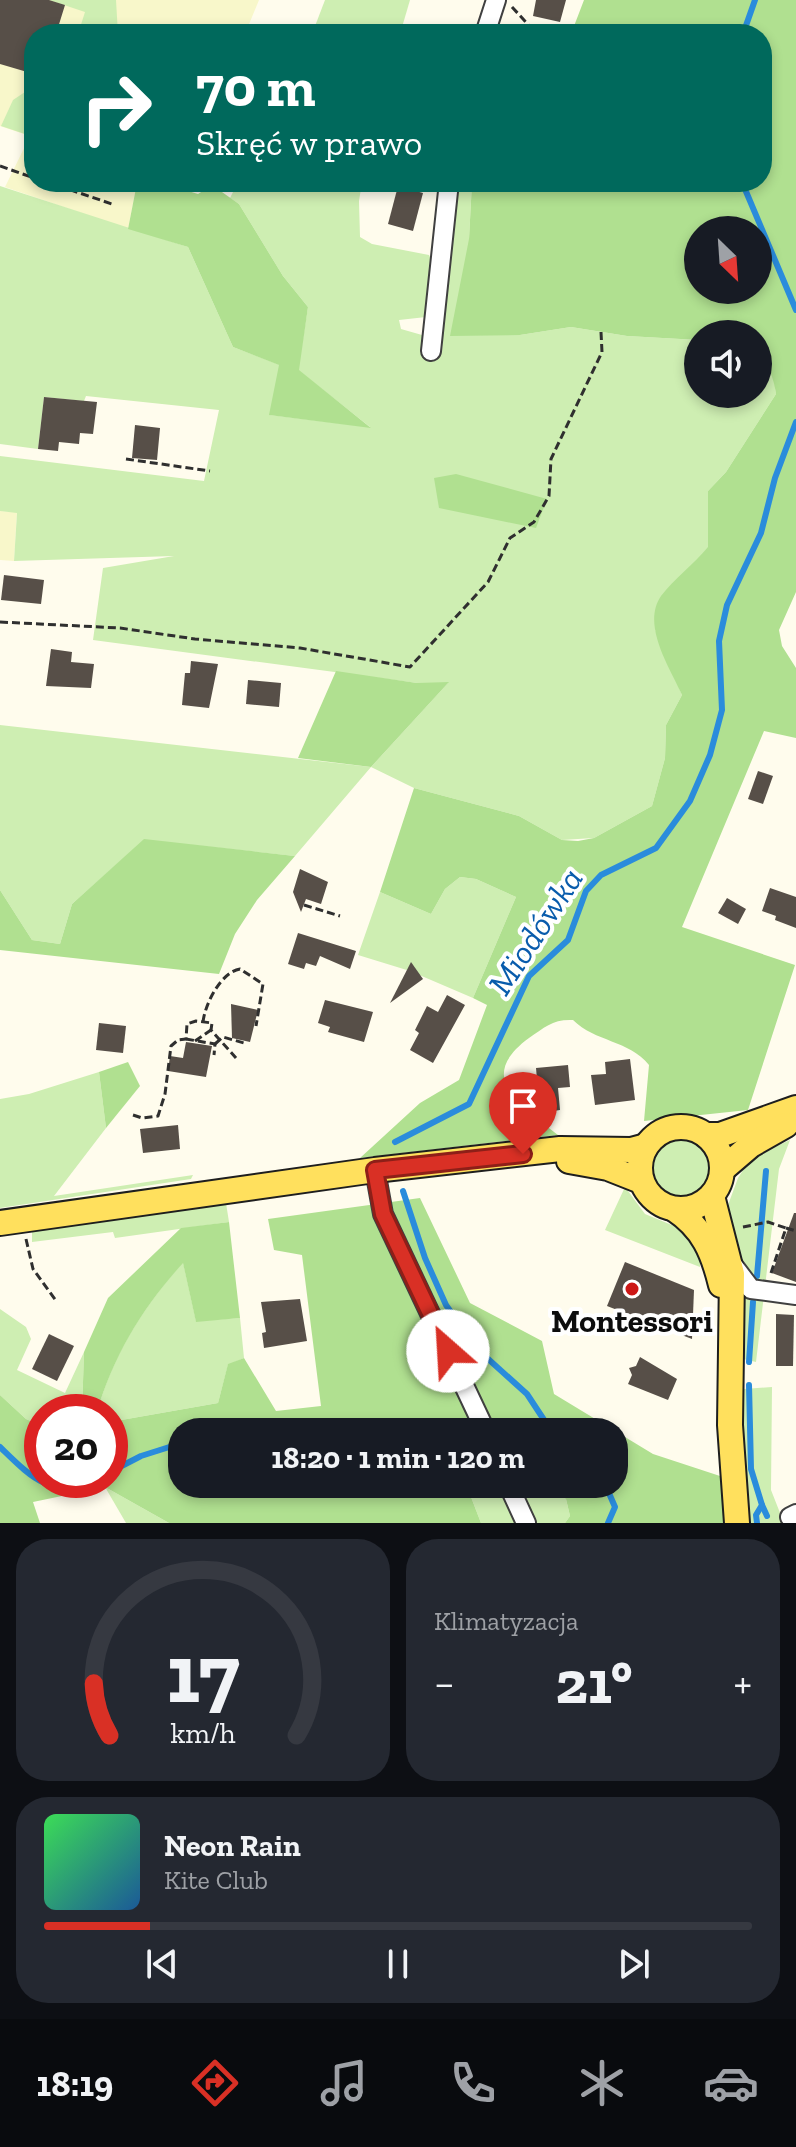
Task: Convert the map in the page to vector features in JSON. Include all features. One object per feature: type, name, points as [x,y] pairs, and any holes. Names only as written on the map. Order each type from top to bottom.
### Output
[{"type":"main road","points":[[730,1321],[705,1236],[693,1222],[653,1200],[641,1181],[639,1163],[655,1135],[681,1127],[706,1135],[742,1128],[796,1108]]},
{"type":"main road","points":[[674,1209],[695,1208],[712,1196],[723,1169],[751,1145],[796,1121]]},
{"type":"main road","points":[[706,1135],[718,1150],[723,1169]]},
{"type":"main road","points":[[11,1221],[375,1170],[560,1149],[631,1150],[646,1146]]},
{"type":"main road","points":[[523,1154],[608,1168],[641,1181]]},
{"type":"main road","points":[[712,1196],[730,1260],[733,1295],[730,1321],[731,1464],[737,1523]]},
{"type":"lane","points":[[490,24],[501,1]]},
{"type":"lane","points":[[431,351],[448,192]]},
{"type":"lane","points":[[375,1170],[383,1214],[479,1418]]},
{"type":"lane","points":[[730,1260],[751,1289],[796,1295]]},
{"type":"lane","points":[[514,1498],[526,1523]]},
{"type":"path","points":[[501,1],[526,24]]},
{"type":"path","points":[[0,166],[24,174]]},
{"type":"path","points":[[77,192],[112,204]]},
{"type":"path","points":[[0,622],[120,628],[195,639],[300,648],[410,667],[488,582],[510,538],[534,522],[549,496],[551,459],[602,352],[601,332]]},
{"type":"path","points":[[126,459],[210,471]]},
{"type":"path","points":[[304,905],[340,916]]},
{"type":"path","points":[[204,1022],[208,1002],[230,973],[240,969],[263,984],[256,1026]]},
{"type":"path","points":[[186,1039],[187,1024],[212,1023],[209,1030],[195,1041]]},
{"type":"path","points":[[209,1030],[236,1058]]},
{"type":"path","points":[[214,1055],[215,1044],[223,1037],[244,1043]]},
{"type":"path","points":[[133,1115],[142,1118],[158,1116],[165,1094],[171,1046],[178,1040],[186,1039],[215,1044]]},
{"type":"path","points":[[11,1221],[33,1269],[57,1302]]},
{"type":"path","points":[[756,1224],[768,1222],[796,1231]]},
{"type":"path","points":[[767,1284],[786,1228]]},
{"type":"green space","points":[[0,0],[259,0],[249,24],[24,24],[24,134],[0,126]]},
{"type":"green space","points":[[49,0],[116,0],[117,24],[81,24],[85,12]]},
{"type":"green space","points":[[325,0],[410,0],[403,24],[316,24]]},
{"type":"green space","points":[[584,0],[796,0],[796,592],[779,630],[782,646],[796,668],[796,738],[764,731],[682,927],[795,965],[748,1110],[644,1121],[649,1065],[632,1051],[591,1033],[573,1020],[566,1020],[550,1024],[513,1053],[505,1067],[504,1079],[519,1103],[558,1135],[360,1158],[420,1103],[459,1080],[487,1005],[473,998],[516,897],[476,879],[460,877],[445,889],[431,914],[380,892],[414,788],[519,816],[562,840],[594,838],[652,806],[665,758],[666,725],[682,695],[656,633],[656,607],[666,590],[708,547],[708,491],[726,472],[767,408],[772,408],[776,394],[772,377],[772,320],[684,320],[684,339],[627,336],[571,327],[520,335],[450,336],[469,239],[471,192],[772,192],[772,24],[575,24]]},
{"type":"green space","points":[[24,93],[24,134],[1,126],[13,100]]},
{"type":"green space","points":[[24,148],[24,192],[135,192],[128,229],[5,187]]},
{"type":"green space","points":[[0,186],[188,247],[233,347],[280,365],[270,415],[370,427],[298,370],[308,307],[283,276],[239,204],[230,198],[233,192],[360,192],[360,237],[372,244],[429,255],[432,261],[426,317],[399,320],[401,329],[422,335],[423,350],[442,351],[448,238],[455,192],[471,192],[469,239],[494,334],[520,335],[571,327],[627,336],[684,339],[684,408],[767,408],[726,472],[708,491],[709,547],[686,573],[655,629],[682,695],[666,725],[665,758],[652,806],[594,838],[562,840],[519,816],[414,788],[371,767],[448,683],[417,683],[93,640],[103,568],[174,556],[14,561],[17,513],[0,511],[0,456],[204,481],[219,410],[86,396],[84,401],[44,397],[38,449],[0,444]]},
{"type":"green space","points":[[135,192],[222,192],[239,204],[283,276],[308,307],[299,370],[371,428],[269,415],[279,365],[233,347],[188,247],[128,229]]},
{"type":"green space","points":[[772,369],[773,371],[776,394],[772,400]]},
{"type":"green space","points":[[456,474],[547,499],[536,528],[439,508],[434,478]]},
{"type":"green space","points":[[0,511],[17,512],[14,561],[0,560]]},
{"type":"green space","points":[[336,671],[417,683],[449,682],[371,767],[298,758]]},
{"type":"green space","points":[[0,725],[371,767],[295,856],[144,840],[72,904],[60,944],[32,940],[0,890]]},
{"type":"green space","points":[[144,839],[295,856],[257,900],[235,934],[219,974],[0,950],[0,890],[32,940],[60,944],[72,904]]},
{"type":"green space","points":[[460,877],[476,879],[516,897],[473,998],[410,971],[358,955],[380,892],[431,914],[445,889]]},
{"type":"green space","points":[[128,1062],[140,1086],[106,1128],[99,1072]]},
{"type":"green space","points":[[99,1072],[106,1128],[54,1196],[193,1175],[191,1179],[0,1208],[0,1099],[29,1094]]},
{"type":"green space","points":[[681,1139],[702,1147],[710,1168],[702,1189],[681,1197],[660,1189],[652,1168],[660,1147]]},
{"type":"green space","points":[[790,1140],[779,1169],[756,1362],[743,1359],[739,1274],[728,1205],[738,1178],[751,1158]]},
{"type":"green space","points":[[625,1187],[645,1214],[679,1228],[700,1247],[700,1267],[605,1230]]},
{"type":"green space","points":[[420,1198],[470,1303],[542,1341],[554,1394],[594,1418],[168,1418],[168,1498],[471,1498],[481,1523],[169,1523],[125,1498],[128,1498],[128,1419],[218,1403],[228,1364],[244,1358],[276,1411],[321,1406],[302,1255],[274,1250],[268,1219]]},
{"type":"green space","points":[[226,1203],[229,1222],[115,1238],[113,1232],[32,1242],[32,1230]]},
{"type":"green space","points":[[229,1222],[240,1318],[196,1322],[183,1263],[131,1332],[103,1394],[83,1394],[84,1352],[108,1298],[181,1228]]},
{"type":"green space","points":[[183,1262],[196,1321],[240,1318],[244,1358],[228,1365],[218,1403],[128,1419],[128,1394],[103,1394],[121,1350],[155,1296]]},
{"type":"green space","points":[[0,1309],[26,1327],[31,1339],[17,1370],[65,1393],[84,1352],[83,1394],[24,1394],[24,1417],[0,1395]]},
{"type":"green space","points":[[772,1387],[771,1490],[784,1523],[750,1523],[742,1454],[744,1389]]},
{"type":"green space","points":[[0,1395],[24,1417],[24,1498],[52,1498],[33,1502],[40,1523],[0,1523]]},
{"type":"green space","points":[[628,1439],[653,1454],[720,1476],[726,1523],[565,1523],[570,1516],[566,1499],[628,1498]]},
{"type":"green space","points":[[111,1498],[125,1498],[169,1523],[126,1523]]},
{"type":"green space","points":[[471,1498],[507,1498],[517,1523],[481,1523]]},
{"type":"green space","points":[[522,1498],[566,1499],[570,1516],[565,1523],[532,1523]]},
{"type":"building","points":[[0,0],[49,0],[65,5],[59,24],[24,24],[24,71],[0,64]]},
{"type":"building","points":[[536,0],[566,0],[560,22],[533,16]]},
{"type":"building","points":[[396,192],[423,193],[413,231],[388,224]]},
{"type":"building","points":[[44,397],[97,402],[93,434],[80,433],[79,444],[59,442],[58,451],[38,449]]},
{"type":"building","points":[[135,425],[160,428],[157,460],[132,458]]},
{"type":"building","points":[[4,575],[44,580],[41,604],[1,600]]},
{"type":"building","points":[[51,649],[72,652],[71,662],[94,664],[91,688],[46,686]]},
{"type":"building","points":[[191,661],[218,664],[209,708],[182,705],[185,673],[190,673]]},
{"type":"building","points":[[248,680],[281,683],[279,707],[246,704]]},
{"type":"building","points":[[758,771],[773,776],[763,804],[748,799]]},
{"type":"building","points":[[300,869],[328,882],[321,904],[306,899],[301,912],[293,892]]},
{"type":"building","points":[[770,888],[796,897],[796,928],[762,911]]},
{"type":"building","points":[[727,898],[746,909],[738,924],[718,913]]},
{"type":"building","points":[[298,933],[356,951],[350,969],[320,956],[316,966],[306,963],[304,969],[288,964]]},
{"type":"building","points":[[411,962],[423,979],[390,1003]]},
{"type":"building","points":[[447,995],[465,1005],[433,1063],[410,1050],[419,1033],[415,1030],[427,1006],[438,1012]]},
{"type":"building","points":[[325,1000],[373,1012],[364,1042],[328,1032],[330,1027],[318,1023]]},
{"type":"building","points":[[231,1004],[258,1010],[250,1042],[232,1038]]},
{"type":"building","points":[[99,1023],[126,1026],[123,1053],[96,1050]]},
{"type":"building","points":[[186,1042],[212,1046],[206,1077],[168,1071],[170,1056],[183,1058]]},
{"type":"building","points":[[630,1059],[635,1100],[595,1105],[591,1075],[606,1074],[605,1062]]},
{"type":"building","points":[[568,1065],[570,1087],[558,1088],[560,1110],[540,1113],[536,1068]]},
{"type":"building","points":[[178,1125],[180,1149],[143,1153],[140,1129]]},
{"type":"building","points":[[796,1213],[796,1282],[772,1273]]},
{"type":"building","points":[[625,1262],[694,1290],[692,1339],[607,1306]]},
{"type":"building","points":[[300,1299],[307,1341],[264,1348],[262,1333],[266,1332],[261,1302]]},
{"type":"building","points":[[776,1314],[794,1315],[793,1366],[776,1366]]},
{"type":"building","points":[[49,1334],[74,1346],[57,1381],[32,1369]]},
{"type":"building","points":[[640,1357],[677,1379],[668,1400],[628,1384],[632,1375],[629,1368],[636,1366]]},
{"type":"waterway","name":"Miodówka","points":[[747,24],[755,0]]},
{"type":"waterway","name":"Miodówka","points":[[746,192],[796,310]]},
{"type":"waterway","name":"Miodówka","points":[[395,1142],[469,1104],[529,976],[568,940],[586,891],[601,875],[656,848],[690,801],[710,755],[722,710],[719,641],[727,605],[761,533],[775,478],[796,422]]},
{"type":"waterway","points":[[757,1276],[766,1171]]},
{"type":"waterway","name":"Miodówka","points":[[403,1191],[425,1258],[446,1305],[476,1348],[527,1394],[543,1418]]},
{"type":"waterway","points":[[749,1362],[753,1302]]},
{"type":"waterway","points":[[749,1385],[751,1469],[762,1505],[756,1515],[757,1523]]},
{"type":"waterway","points":[[0,1447],[24,1469]]},
{"type":"waterway","points":[[128,1463],[168,1447]]},
{"type":"waterway","points":[[608,1523],[615,1507],[611,1498]]},
{"type":"waterway","points":[[762,1505],[767,1516]]},
{"type":"place","name":"Montessori","points":[[632,1289]]},
{"type":"route","points":[[448,1351],[383,1214],[375,1170],[523,1154]]}]
